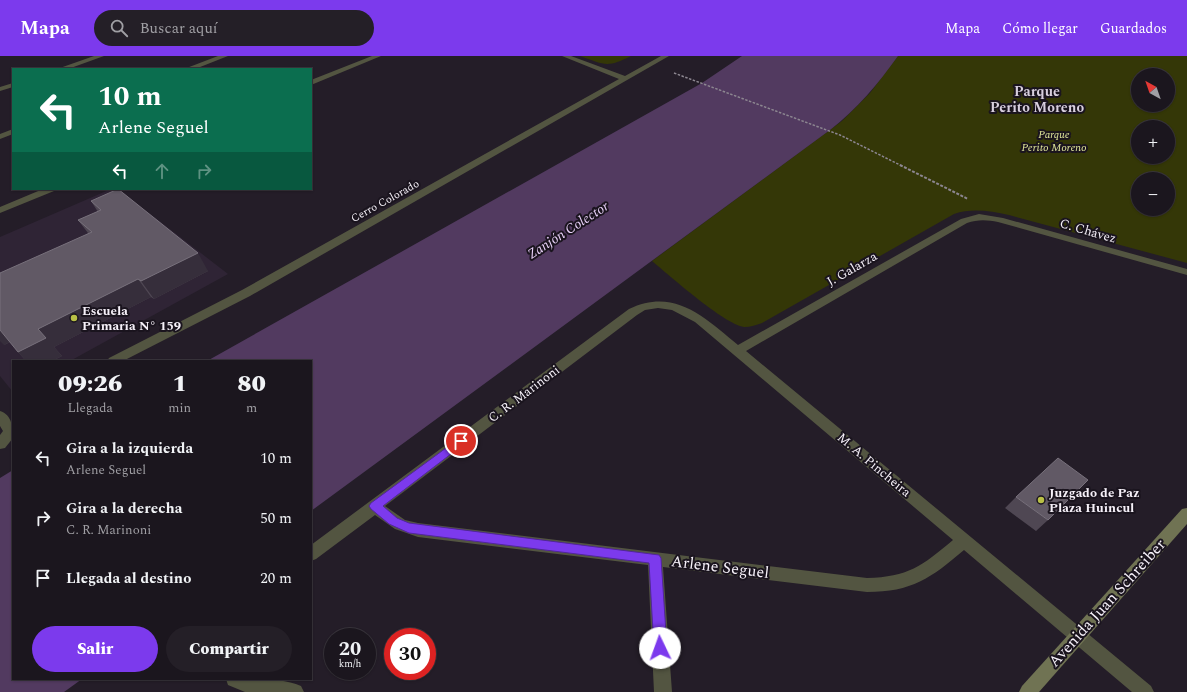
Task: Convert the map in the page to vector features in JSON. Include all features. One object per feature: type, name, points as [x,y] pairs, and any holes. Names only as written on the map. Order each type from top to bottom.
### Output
[{"type":"main road","name":"Avenida Juan Schreiber","points":[[1028,692],[1187,514]]},
{"type":"street","points":[[64,68],[101,56]]},
{"type":"street","points":[[191,68],[225,56]]},
{"type":"street","points":[[312,83],[378,56]]},
{"type":"street","points":[[565,56],[625,79]]},
{"type":"street","name":"Cerro Colorado","points":[[115,360],[246,293],[666,56]]},
{"type":"street","points":[[0,89],[12,85]]},
{"type":"street","points":[[0,136],[12,131]]},
{"type":"street","points":[[0,210],[49,190]]},
{"type":"street","name":"C. Chávez","points":[[982,217],[1005,221],[1187,272]]},
{"type":"street","name":"J. Galarza","points":[[738,351],[964,221],[982,217]]},
{"type":"street","name":"M. A. Pincheira","points":[[665,304],[677,306],[689,312],[738,351],[1145,692]]},
{"type":"street","name":"C. R. Marinoni","points":[[312,553],[633,312],[641,307],[665,304]]},
{"type":"street","points":[[0,416],[12,430],[0,444]]},
{"type":"street","name":"Arlene Seguel","points":[[375,506],[393,521],[409,528],[881,586],[896,584],[922,574],[964,540]]},
{"type":"street","points":[[655,558],[663,692]]},
{"type":"street","points":[[236,680],[253,687],[295,692]]},
{"type":"path","points":[[650,65],[830,130]]},
{"type":"shaded area","name":"Escuela Primaria N° 159","points":[[109,190],[119,190],[228,274],[72,360],[12,360],[12,391],[0,376],[0,237]]},
{"type":"green space","points":[[580,56],[631,56],[611,64],[606,64]]},
{"type":"green space","name":"Parque Perito Moreno","points":[[898,56],[1187,56],[1187,263],[1009,215],[988,211],[961,212],[954,214],[762,323],[744,327],[724,318],[711,309],[652,261],[842,121],[870,93]]},
{"type":"water","name":"Zanjón Colector","points":[[742,56],[898,56],[867,96],[830,130],[312,510],[312,360],[209,360],[702,83]]},
{"type":"water","points":[[12,471],[12,680],[81,680],[64,692],[0,692],[0,478]]},
{"type":"building","points":[[116,190],[119,190],[198,253],[141,281],[138,279],[38,329],[46,338],[18,352],[0,330],[0,273],[92,232],[78,220],[101,210],[91,201]]},
{"type":"building","name":"Juzgado de Paz Plaza Huincul","points":[[1058,458],[1088,480],[1048,520],[1016,497]]},
{"type":"place","name":"Escuela Primaria N° 159","points":[[74,318]]},
{"type":"place","name":"Juzgado de Paz Plaza Huincul","points":[[1041,500]]},
{"type":"district","name":"Parque Perito Moreno","points":[[1037,100]]},
{"type":"route","points":[[461,441],[375,506],[393,521],[409,528],[655,558],[660,648]]}]
